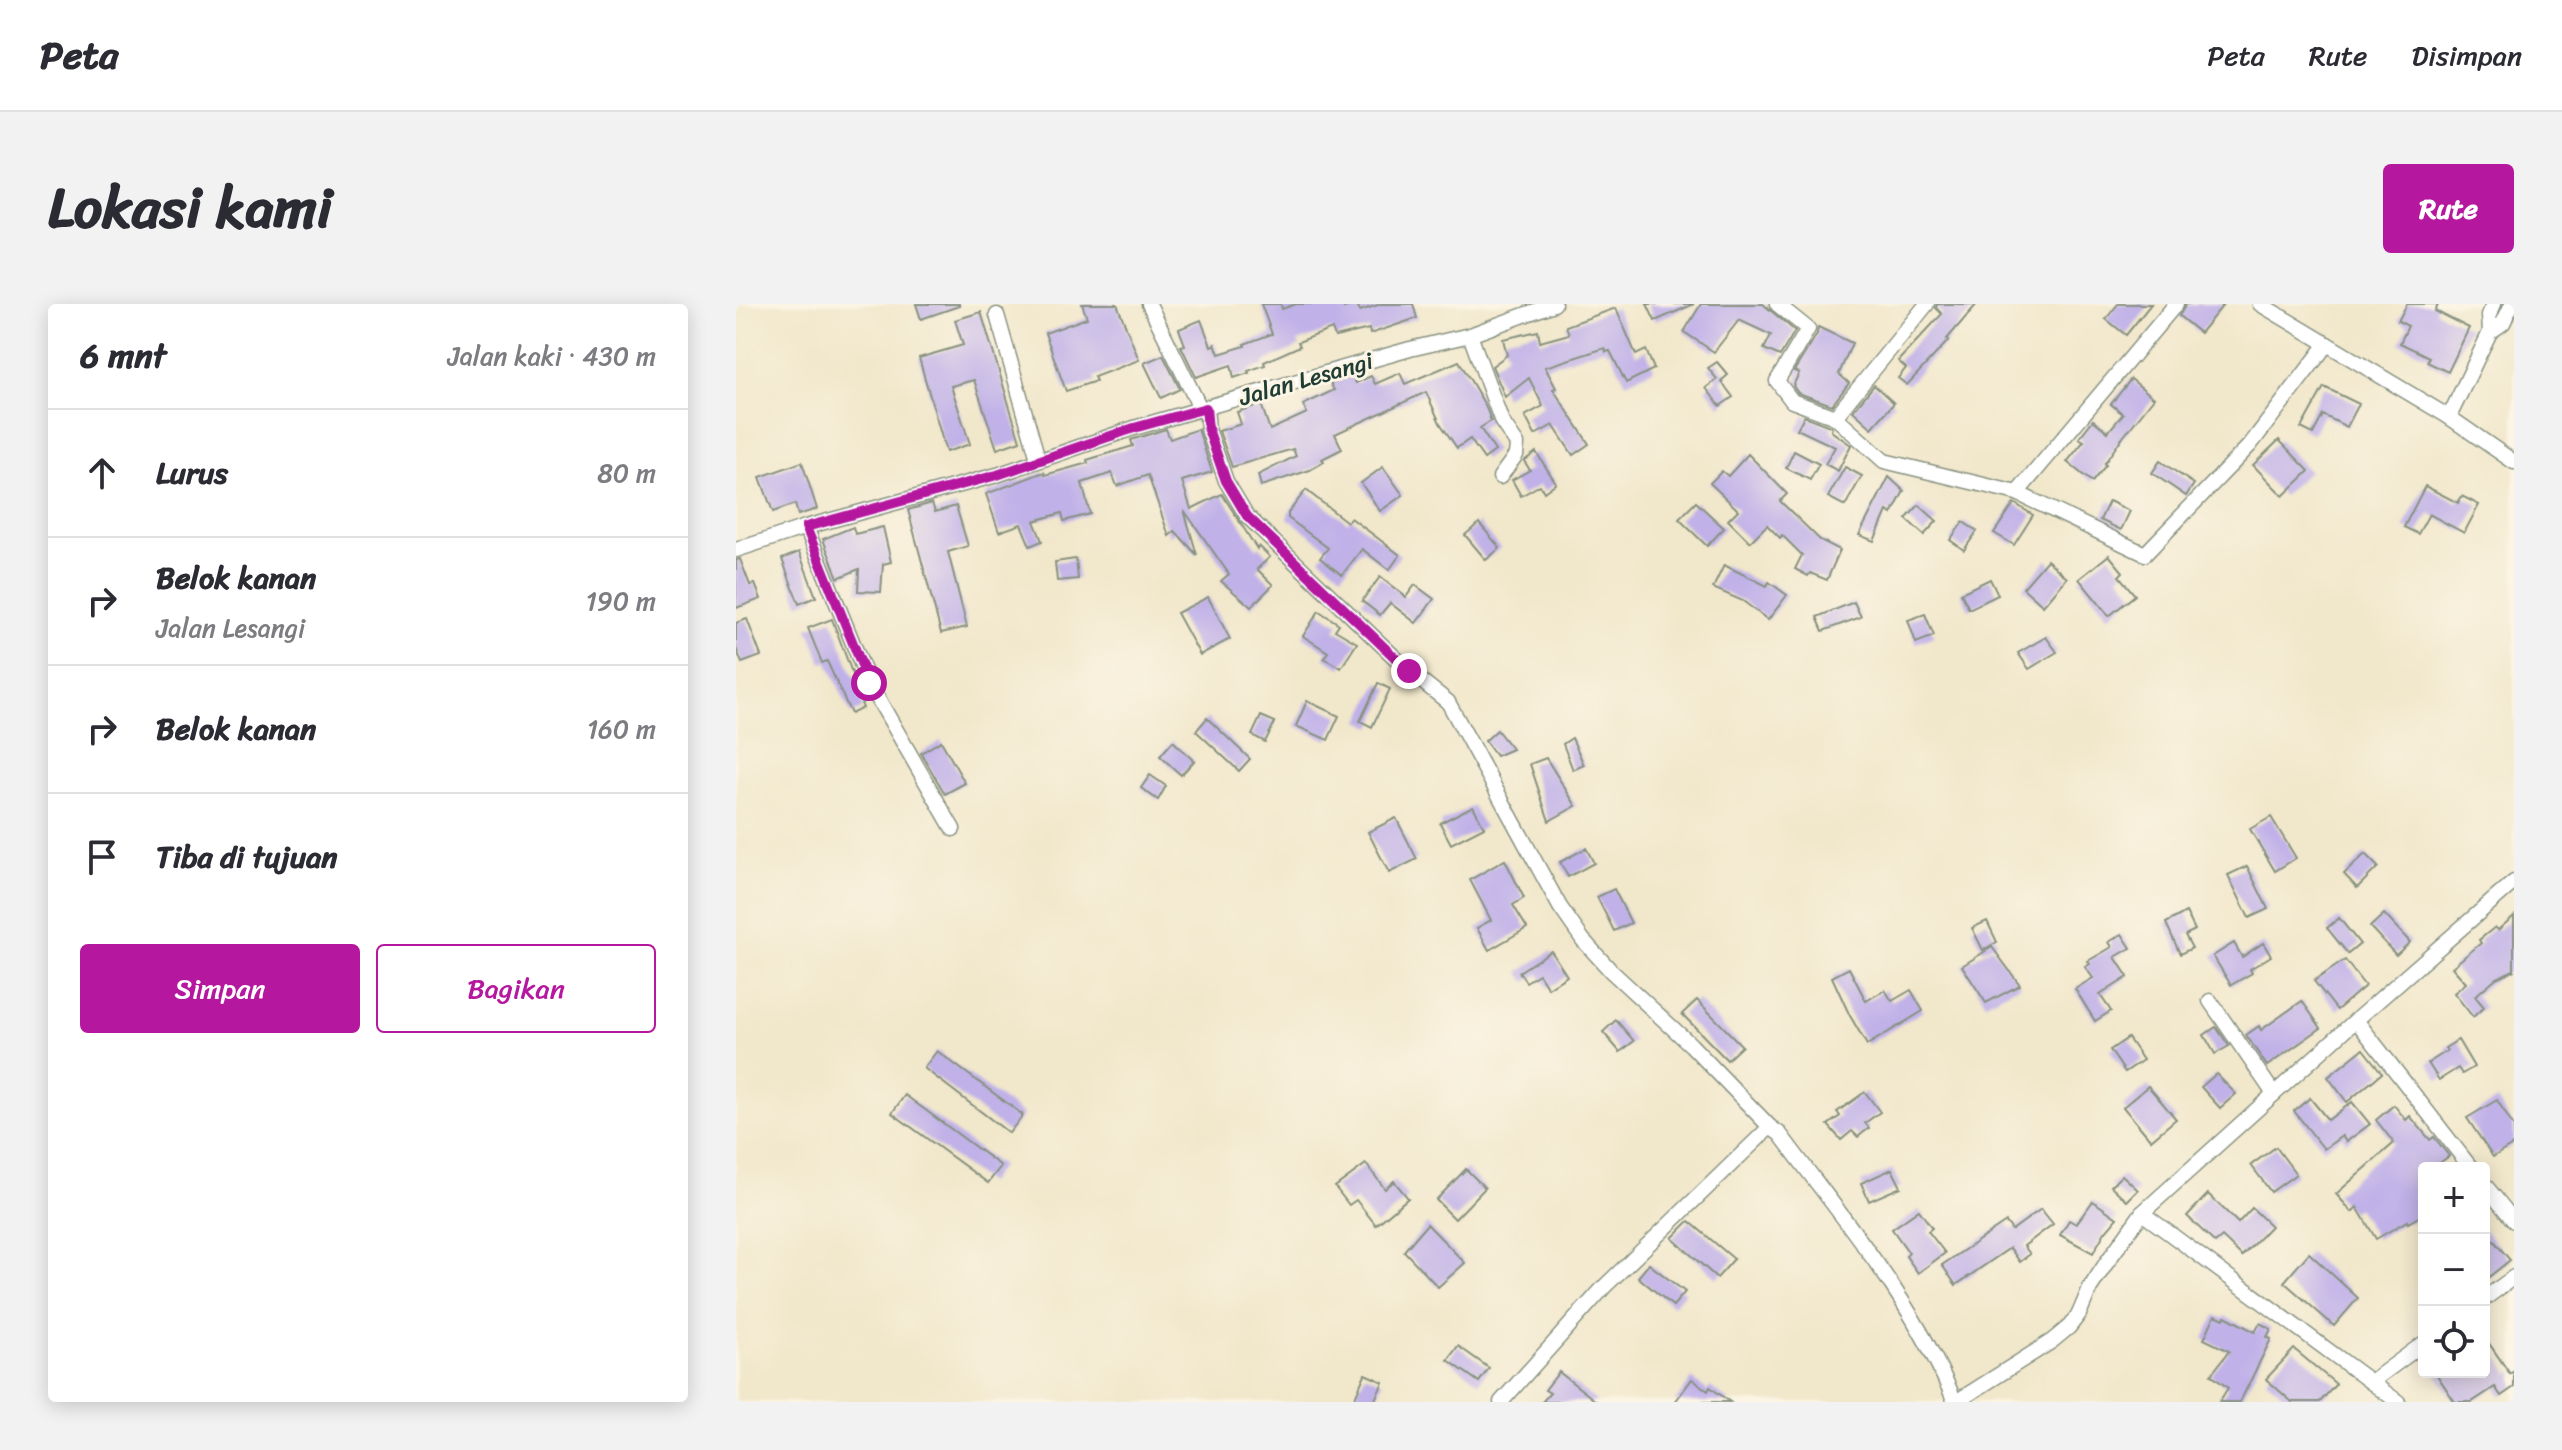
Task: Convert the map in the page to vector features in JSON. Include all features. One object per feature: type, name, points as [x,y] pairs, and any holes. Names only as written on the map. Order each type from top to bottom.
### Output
[{"type":"street","points":[[1149,304],[1204,409],[1226,481],[1247,516],[1409,671],[1448,702],[1554,897],[1583,940],[1611,971],[1780,1134],[1882,1267],[1937,1359],[1955,1402],[2069,1327],[2079,1314],[2090,1288],[2142,1213],[2514,882]]},
{"type":"street","name":"Jalan Lesangi","points":[[736,550],[806,527],[997,475],[1134,428],[1410,349],[1470,335],[1554,304]]},
{"type":"street","points":[[1777,304],[1808,329],[1777,381],[1792,401],[1835,417],[1884,461],[2017,493],[2145,554],[2250,445],[2327,344]]},
{"type":"street","points":[[1835,417],[1927,304]]},
{"type":"street","points":[[2017,493],[2176,304]]},
{"type":"street","points":[[2260,304],[2449,417],[2514,462]]},
{"type":"street","points":[[2449,417],[2490,332],[2489,315],[2494,304]]},
{"type":"street","points":[[2490,332],[2503,323],[2512,304]]},
{"type":"street","points":[[997,315],[1038,459]]},
{"type":"street","points":[[1470,335],[1502,422],[1517,444],[1516,455],[1500,477]]},
{"type":"street","points":[[806,527],[869,683],[953,829]]},
{"type":"street","points":[[2210,1001],[2274,1094]]},
{"type":"street","points":[[2356,1020],[2466,1162]]},
{"type":"street","points":[[1507,1400],[1604,1287],[1770,1127]]},
{"type":"street","points":[[2490,1191],[2514,1221]]},
{"type":"street","points":[[2142,1213],[2398,1402]]},
{"type":"street","points":[[2490,1295],[2514,1277]]},
{"type":"street","points":[[2371,1382],[2418,1347]]},
{"type":"building","points":[[916,304],[959,304],[959,306],[921,319]]},
{"type":"building","points":[[1082,304],[1117,304],[1139,360],[1094,377],[1096,381],[1066,391],[1045,333],[1087,318]]},
{"type":"building","points":[[1261,304],[1281,304],[1282,309],[1296,304],[1343,304],[1344,308],[1357,304],[1360,311],[1381,304],[1413,304],[1417,318],[1370,334],[1369,329],[1335,337],[1332,329],[1298,342],[1300,346],[1264,362],[1265,365],[1249,373],[1234,378],[1231,365],[1196,377],[1181,346],[1185,345],[1179,329],[1201,320],[1211,346],[1215,344],[1219,354],[1272,334]]},
{"type":"building","points":[[1647,304],[1694,304],[1655,321]]},
{"type":"building","points":[[1701,304],[1763,304],[1795,331],[1780,356],[1764,349],[1771,335],[1739,320],[1714,352],[1684,332]]},
{"type":"building","points":[[1937,304],[1977,304],[1907,385],[1898,378],[1906,368],[1898,361],[1942,314],[1936,308]]},
{"type":"building","points":[[2118,304],[2151,304],[2126,335],[2106,319]]},
{"type":"building","points":[[2186,304],[2224,304],[2200,333],[2179,316]]},
{"type":"building","points":[[2407,304],[2438,304],[2435,311],[2469,328],[2448,372],[2427,362],[2429,357],[2400,343],[2408,326],[2398,321]]},
{"type":"building","points":[[1616,308],[1636,355],[1646,350],[1654,369],[1626,383],[1610,351],[1606,352],[1605,348],[1545,367],[1556,388],[1553,389],[1589,444],[1573,455],[1553,425],[1535,435],[1525,416],[1543,406],[1529,378],[1505,397],[1492,366],[1507,355],[1503,339],[1538,331],[1540,342],[1569,334],[1566,326]]},
{"type":"building","points":[[981,312],[1020,441],[997,449],[974,380],[951,386],[970,444],[946,452],[919,358],[963,345],[955,320]]},
{"type":"building","points":[[1818,327],[1852,343],[1839,374],[1849,383],[1832,405],[1798,393],[1793,386],[1799,373],[1794,371],[1817,334]]},
{"type":"building","points":[[1163,355],[1180,389],[1161,398],[1144,363]]},
{"type":"building","points":[[1459,361],[1491,421],[1480,428],[1495,451],[1484,459],[1470,439],[1457,448],[1440,423],[1426,392],[1335,434],[1342,449],[1322,459],[1324,462],[1310,470],[1261,486],[1258,475],[1296,456],[1293,449],[1232,467],[1219,431],[1241,424],[1237,412],[1261,404],[1270,430],[1307,413],[1303,405],[1334,390],[1330,383],[1352,376],[1356,383],[1371,376],[1375,384],[1400,373],[1405,384]]},
{"type":"building","points":[[1717,362],[1728,375],[1721,381],[1733,397],[1720,406],[1706,388],[1717,379],[1708,368]]},
{"type":"building","points":[[2131,379],[2154,398],[2092,482],[2067,462],[2084,441],[2079,438],[2093,420],[2108,432],[2123,414],[2111,404]]},
{"type":"building","points":[[1874,385],[1894,403],[1872,428],[1853,411]]},
{"type":"building","points":[[2324,387],[2359,404],[2347,427],[2323,415],[2313,434],[2301,428]]},
{"type":"building","points":[[1804,416],[1830,426],[1831,431],[1851,445],[1838,471],[1825,464],[1835,447],[1797,429]]},
{"type":"building","points":[[1166,429],[1170,439],[1198,429],[1212,472],[1182,481],[1191,509],[1222,494],[1257,549],[1259,546],[1270,557],[1257,569],[1273,585],[1251,607],[1221,581],[1229,574],[1184,510],[1197,555],[1175,531],[1169,536],[1148,475],[1117,486],[1112,473],[1082,483],[1090,514],[1064,521],[1062,513],[1034,521],[1042,541],[1030,546],[1021,524],[999,532],[986,494],[1044,472],[1045,475],[1088,463],[1087,460],[1133,446],[1131,440]]},
{"type":"building","points":[[2279,440],[2309,471],[2283,496],[2253,465]]},
{"type":"building","points":[[1794,451],[1819,464],[1810,480],[1786,468]]},
{"type":"building","points":[[1536,452],[1556,483],[1544,492],[1540,485],[1521,496],[1512,480],[1530,470],[1524,461]]},
{"type":"building","points":[[1748,454],[1787,494],[1780,501],[1820,540],[1840,550],[1827,580],[1795,569],[1802,555],[1767,525],[1750,542],[1728,520],[1738,510],[1710,483],[1722,471],[1728,476]]},
{"type":"building","points":[[2160,461],[2194,484],[2186,496],[2152,473]]},
{"type":"building","points":[[802,462],[817,509],[798,515],[795,504],[773,512],[760,477]]},
{"type":"building","points":[[1383,467],[1403,495],[1380,511],[1361,483]]},
{"type":"building","points":[[1845,467],[1862,476],[1845,506],[1828,497]]},
{"type":"building","points":[[1889,477],[1904,491],[1892,514],[1887,511],[1874,541],[1859,535]]},
{"type":"building","points":[[2425,486],[2458,503],[2462,496],[2479,505],[2464,533],[2429,514],[2418,534],[2404,527]]},
{"type":"building","points":[[1306,490],[1347,522],[1351,518],[1400,555],[1389,570],[1362,549],[1342,575],[1320,558],[1328,548],[1288,518],[1288,513]]},
{"type":"building","points":[[2109,501],[2130,511],[2121,530],[2100,520]]},
{"type":"building","points":[[1696,502],[1724,528],[1707,546],[1679,519]]},
{"type":"building","points":[[932,503],[935,512],[956,506],[968,546],[948,552],[967,627],[941,633],[908,510]]},
{"type":"building","points":[[2014,503],[2033,515],[2014,545],[1994,533]]},
{"type":"building","points":[[1919,505],[1937,521],[1924,535],[1906,519]]},
{"type":"building","points":[[1963,522],[1977,531],[1964,550],[1950,540]]},
{"type":"building","points":[[1479,523],[1500,548],[1486,560],[1465,535]]},
{"type":"building","points":[[853,527],[855,534],[883,527],[891,562],[883,564],[881,592],[858,591],[859,569],[838,578],[823,539]]},
{"type":"building","points":[[799,552],[816,597],[799,604],[782,559]]},
{"type":"building","points":[[2109,555],[2123,572],[2119,576],[2135,595],[2109,616],[2079,579]]},
{"type":"building","points":[[740,559],[750,585],[755,584],[761,599],[736,608],[736,560]]},
{"type":"building","points":[[1076,559],[1078,579],[1057,581],[1055,562]]},
{"type":"building","points":[[2047,560],[2067,578],[2043,606],[2023,588]]},
{"type":"building","points":[[1724,565],[1767,586],[1769,582],[1787,595],[1768,620],[1743,601],[1713,588]]},
{"type":"building","points":[[1380,577],[1406,597],[1415,585],[1434,599],[1416,623],[1390,603],[1380,615],[1362,601]]},
{"type":"building","points":[[1990,579],[1998,595],[1969,609],[1961,593]]},
{"type":"building","points":[[1208,597],[1230,639],[1200,655],[1177,613]]},
{"type":"building","points":[[1854,602],[1861,617],[1823,631],[1817,617]]},
{"type":"building","points":[[1319,611],[1339,624],[1335,630],[1357,643],[1341,668],[1324,658],[1328,652],[1303,636]]},
{"type":"building","points":[[1925,614],[1934,636],[1916,643],[1908,620]]},
{"type":"building","points":[[747,619],[761,656],[742,663],[736,648],[736,623]]},
{"type":"building","points":[[832,619],[851,670],[867,700],[861,703],[863,708],[851,714],[827,661],[822,663],[808,628]]},
{"type":"building","points":[[2046,637],[2057,652],[2029,669],[2018,653]]},
{"type":"building","points":[[1378,683],[1390,689],[1372,727],[1360,721]]},
{"type":"building","points":[[1307,701],[1339,716],[1328,740],[1296,726]]},
{"type":"building","points":[[1261,716],[1275,722],[1265,742],[1252,735]]},
{"type":"building","points":[[1207,718],[1250,759],[1239,771],[1196,731]]},
{"type":"building","points":[[1497,730],[1512,749],[1496,756],[1485,741]]},
{"type":"building","points":[[1572,738],[1584,765],[1573,770],[1563,744]]},
{"type":"building","points":[[941,741],[965,783],[945,794],[921,753]]},
{"type":"building","points":[[1173,741],[1194,761],[1181,775],[1160,756]]},
{"type":"building","points":[[1546,758],[1576,806],[1549,821],[1530,764]]},
{"type":"building","points":[[1150,775],[1166,786],[1158,800],[1141,788]]},
{"type":"building","points":[[1473,806],[1484,827],[1451,844],[1440,823]]},
{"type":"building","points":[[2271,817],[2296,858],[2275,871],[2250,829]]},
{"type":"building","points":[[1396,818],[1417,859],[1389,873],[1368,832]]},
{"type":"building","points":[[1586,848],[1594,863],[1568,877],[1560,862]]},
{"type":"building","points":[[2365,854],[2378,867],[2357,888],[2344,874]]},
{"type":"building","points":[[1505,860],[1524,898],[1513,905],[1527,928],[1489,950],[1477,928],[1491,920],[1470,880]]},
{"type":"building","points":[[2247,866],[2268,909],[2249,918],[2228,875]]},
{"type":"building","points":[[1614,889],[1631,923],[1614,931],[1597,897]]},
{"type":"building","points":[[2186,912],[2195,930],[2185,935],[2192,948],[2180,954],[2166,923]]},
{"type":"building","points":[[2384,914],[2410,942],[2396,955],[2370,927]]},
{"type":"building","points":[[2514,916],[2514,970],[2496,978],[2475,996],[2484,1007],[2473,1017],[2454,993],[2466,983],[2452,967],[2481,943],[2479,940],[2495,927],[2498,930]]},
{"type":"building","points":[[2339,918],[2360,944],[2348,954],[2327,928]]},
{"type":"building","points":[[1987,921],[1997,942],[1983,950],[1972,928]]},
{"type":"building","points":[[2122,934],[2131,948],[2115,957],[2128,977],[2100,995],[2111,1011],[2095,1021],[2075,989],[2093,978],[2085,967],[2090,964],[2088,961],[2112,947],[2109,942]]},
{"type":"building","points":[[2234,943],[2242,957],[2263,943],[2271,956],[2250,969],[2252,973],[2231,985],[2213,956]]},
{"type":"building","points":[[1992,947],[2020,985],[1986,1003],[1962,966]]},
{"type":"building","points":[[1551,951],[1567,976],[1548,988],[1539,974],[1526,982],[1519,972]]},
{"type":"building","points":[[2345,960],[2365,986],[2337,1010],[2314,981]]},
{"type":"building","points":[[1849,968],[1866,1001],[1885,990],[1892,1001],[1911,990],[1923,1011],[1867,1045],[1832,977]]},
{"type":"building","points":[[1697,1000],[1742,1046],[1727,1060],[1682,1014]]},
{"type":"building","points":[[2302,1001],[2321,1028],[2267,1066],[2246,1035],[2259,1026],[2261,1030]]},
{"type":"building","points":[[1616,1020],[1634,1041],[1620,1052],[1603,1032]]},
{"type":"building","points":[[2216,1027],[2229,1046],[2215,1054],[2204,1035]]},
{"type":"building","points":[[2128,1038],[2143,1060],[2125,1072],[2110,1050]]},
{"type":"building","points":[[2458,1040],[2474,1067],[2462,1074],[2458,1068],[2439,1080],[2428,1063]]},
{"type":"building","points":[[2363,1049],[2382,1073],[2347,1102],[2328,1077]]},
{"type":"building","points":[[937,1051],[1023,1115],[1009,1133],[924,1068]]},
{"type":"building","points":[[2216,1074],[2236,1094],[2220,1108],[2201,1087]]},
{"type":"building","points":[[2148,1086],[2176,1119],[2151,1140],[2123,1107]]},
{"type":"building","points":[[1865,1092],[1880,1112],[1865,1123],[1869,1128],[1858,1137],[1852,1131],[1841,1140],[1828,1125],[1840,1116],[1837,1112]]},
{"type":"building","points":[[905,1095],[1001,1166],[988,1183],[892,1113]]},
{"type":"building","points":[[2310,1098],[2328,1120],[2352,1102],[2370,1124],[2346,1142],[2342,1136],[2324,1149],[2294,1111]]},
{"type":"building","points":[[2497,1100],[2514,1127],[2514,1144],[2493,1157],[2467,1118]]},
{"type":"building","points":[[2394,1105],[2406,1120],[2410,1116],[2430,1140],[2434,1137],[2449,1156],[2441,1162],[2418,1162],[2418,1217],[2376,1239],[2357,1207],[2352,1212],[2336,1194],[2394,1143],[2376,1120]]},
{"type":"building","points":[[2276,1147],[2296,1174],[2271,1192],[2251,1165]]},
{"type":"building","points":[[1366,1164],[1385,1189],[1394,1181],[1408,1198],[1376,1225],[1356,1200],[1349,1205],[1335,1187]]},
{"type":"building","points":[[1466,1169],[1485,1188],[1455,1219],[1436,1200]]},
{"type":"building","points":[[1892,1169],[1901,1187],[1869,1201],[1861,1183]]},
{"type":"building","points":[[2122,1175],[2138,1190],[2127,1201],[2111,1186]]},
{"type":"building","points":[[2208,1194],[2238,1223],[2252,1208],[2271,1226],[2242,1256],[2222,1237],[2215,1243],[2187,1216]]},
{"type":"building","points":[[2093,1201],[2117,1218],[2093,1253],[2060,1235],[2069,1220],[2076,1224]]},
{"type":"building","points":[[2041,1209],[2053,1224],[2024,1246],[2030,1254],[2020,1262],[2010,1248],[1956,1285],[1942,1265],[2006,1222],[2012,1230]]},
{"type":"building","points":[[1919,1210],[1932,1228],[1928,1231],[1945,1253],[1918,1273],[1906,1256],[1909,1253],[1892,1229]]},
{"type":"building","points":[[1689,1221],[1734,1259],[1717,1278],[1672,1238]]},
{"type":"building","points":[[1427,1224],[1465,1263],[1438,1287],[1404,1251]]},
{"type":"building","points":[[2490,1236],[2510,1260],[2490,1276]]},
{"type":"building","points":[[2309,1253],[2358,1298],[2334,1326],[2284,1282]]},
{"type":"building","points":[[1649,1264],[1685,1292],[1673,1306],[1638,1277]]},
{"type":"building","points":[[2215,1315],[2224,1319],[2225,1316],[2255,1332],[2260,1323],[2271,1329],[2267,1337],[2271,1339],[2240,1402],[2219,1402],[2228,1388],[2211,1375],[2229,1351],[2204,1339]]},
{"type":"building","points":[[2490,1345],[2510,1374],[2514,1371],[2514,1387],[2501,1396],[2495,1387],[2472,1402],[2455,1402],[2439,1378],[2490,1378]]},
{"type":"building","points":[[1458,1346],[1489,1368],[1479,1382],[1448,1360]]},
{"type":"building","points":[[2294,1349],[2336,1384],[2320,1402],[2292,1402],[2266,1379]]},
{"type":"building","points":[[1559,1372],[1597,1402],[1542,1402],[1550,1393],[1545,1390]]},
{"type":"building","points":[[1365,1374],[1383,1382],[1374,1402],[1353,1402]]},
{"type":"building","points":[[1692,1379],[1708,1391],[1710,1387],[1730,1402],[1675,1402]]},
{"type":"route","points":[[869,683],[806,527],[997,475],[1134,428],[1206,408],[1208,429],[1226,481],[1247,516],[1409,671]]}]
